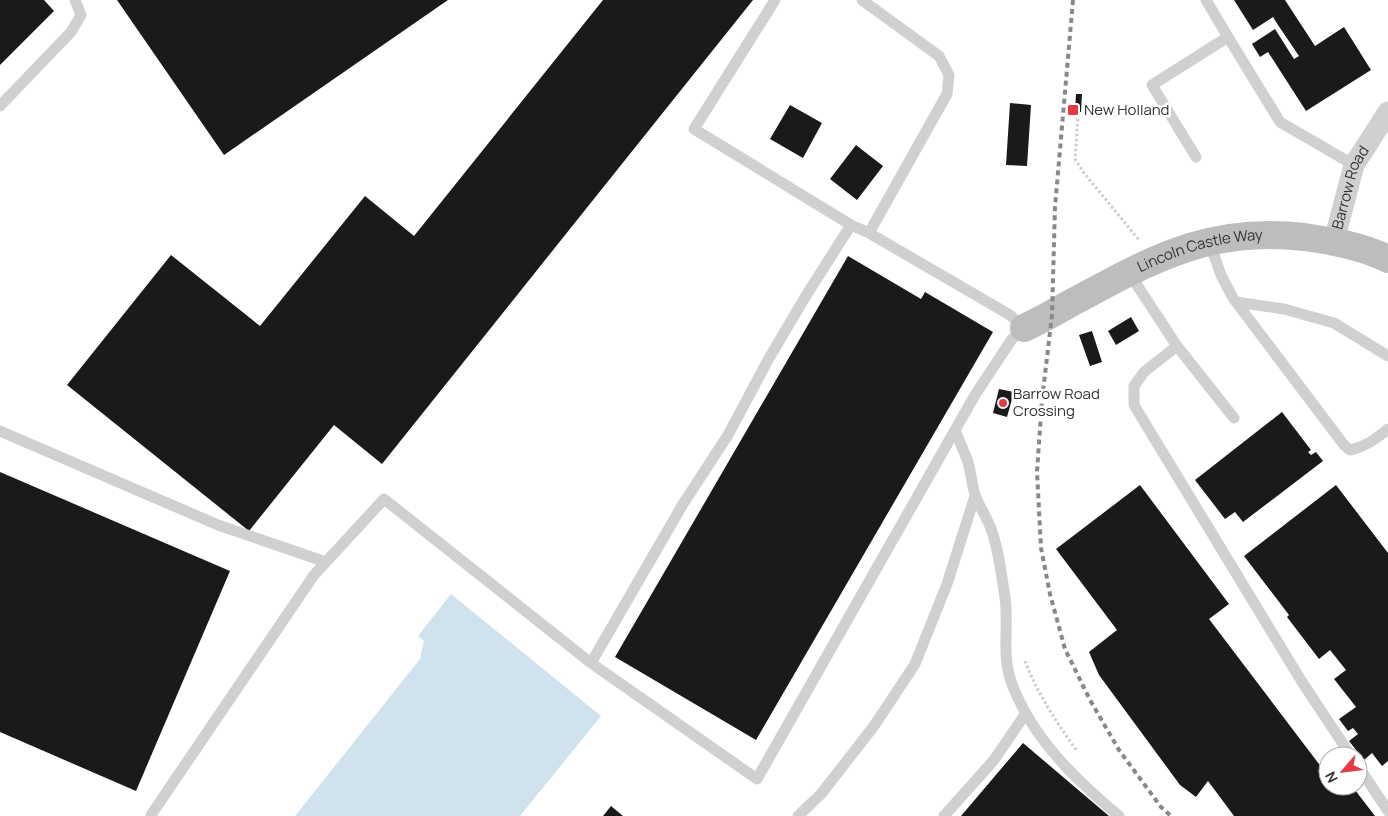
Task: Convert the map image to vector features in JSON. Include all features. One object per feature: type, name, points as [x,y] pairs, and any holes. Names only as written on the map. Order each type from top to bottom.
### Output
[{"type":"main road","name":"Lincoln Castle Way","points":[[1024,328],[1156,260],[1198,244],[1232,236],[1277,234],[1334,241],[1388,258]]},
{"type":"street","name":"Barrow Road","points":[[1334,241],[1354,165],[1388,112]]},
{"type":"lane","points":[[0,106],[71,32],[80,15],[74,0]]},
{"type":"lane","points":[[151,815],[314,575],[384,499],[591,662],[758,779],[975,395],[1012,339],[1024,328],[1010,315],[869,233],[851,225],[694,129],[775,0]]},
{"type":"lane","points":[[862,0],[939,56],[949,75],[947,94],[869,233]]},
{"type":"lane","points":[[1206,0],[1280,122],[1354,165]]},
{"type":"lane","points":[[1196,157],[1152,85],[1228,37]]},
{"type":"lane","points":[[591,662],[684,504],[728,435],[807,294],[851,225]]},
{"type":"lane","points":[[1209,241],[1221,275],[1236,302],[1344,445],[1350,450],[1366,445],[1388,429]]},
{"type":"lane","points":[[1128,273],[1177,346],[1234,418]]},
{"type":"lane","points":[[1236,302],[1284,308],[1334,323],[1388,356]]},
{"type":"lane","points":[[1177,346],[1144,372],[1134,386],[1134,405],[1302,682],[1344,746]]},
{"type":"lane","points":[[955,430],[968,463],[975,496],[990,527],[999,560],[1006,606],[1006,653],[1011,683],[1026,713],[1042,738],[1089,791],[1119,816]]},
{"type":"lane","points":[[0,431],[218,525],[326,562]]},
{"type":"lane","points":[[798,816],[821,794],[874,726],[915,664],[947,584],[975,496]]},
{"type":"lane","points":[[944,816],[994,760],[1026,713]]},
{"type":"lane","points":[[1368,781],[1388,811]]},
{"type":"path","points":[[1075,116],[1078,117],[1075,159],[1084,173],[1156,260]]},
{"type":"path","points":[[1025,659],[1031,677],[1058,724],[1080,756]]},
{"type":"water","points":[[451,594],[601,716],[520,816],[295,816],[420,659],[424,641],[418,636]]},
{"type":"building","points":[[0,0],[44,0],[54,11],[0,65]]},
{"type":"building","points":[[117,0],[448,0],[224,155]]},
{"type":"building","points":[[603,0],[753,0],[382,464],[334,425],[249,531],[67,385],[171,255],[260,326],[365,196],[414,236]]},
{"type":"building","points":[[1234,0],[1285,0],[1315,46],[1344,27],[1371,70],[1306,111],[1268,52],[1260,57],[1252,44],[1275,29],[1294,59],[1299,56],[1273,17],[1253,30]]},
{"type":"building","points":[[1076,94],[1082,94],[1081,112],[1075,112]]},
{"type":"building","points":[[1010,103],[1031,105],[1027,166],[1006,165]]},
{"type":"building","points":[[790,105],[822,123],[803,158],[770,139]]},
{"type":"building","points":[[856,145],[883,166],[857,200],[830,179]]},
{"type":"building","points":[[848,256],[921,299],[925,292],[993,332],[756,740],[615,657]]},
{"type":"building","points":[[1131,317],[1139,331],[1116,345],[1108,331]]},
{"type":"building","points":[[1092,331],[1102,362],[1090,366],[1079,335]]},
{"type":"building","name":"Barrow Road Crossing","points":[[999,389],[1014,392],[1007,417],[993,413]]},
{"type":"building","points":[[1282,412],[1311,450],[1308,452],[1311,455],[1316,452],[1323,461],[1243,522],[1235,512],[1225,519],[1195,480]]},
{"type":"building","points":[[0,472],[230,571],[136,791],[0,732]]},
{"type":"building","points":[[1140,485],[1229,604],[1209,619],[1318,763],[1318,796],[1360,796],[1375,816],[1234,816],[1208,781],[1196,797],[1180,785],[1099,675],[1089,652],[1117,630],[1056,549]]},
{"type":"building","points":[[1336,485],[1388,553],[1388,761],[1382,766],[1372,753],[1368,756],[1368,746],[1353,746],[1349,741],[1358,734],[1353,728],[1348,731],[1339,719],[1356,707],[1334,679],[1346,670],[1330,650],[1319,659],[1287,617],[1289,615],[1244,556]]},
{"type":"building","points":[[1023,743],[1109,816],[961,816]]},
{"type":"building","points":[[611,806],[623,816],[603,816]]},
{"type":"railway","points":[[1073,0],[1055,207],[1052,315],[1042,400],[1037,472],[1041,548],[1050,594],[1065,649],[1090,700],[1119,750],[1161,807],[1171,816]]},
{"type":"place","name":"New Holland","points":[[1073,110]]},
{"type":"place","name":"Barrow Road Crossing","points":[[1003,403]]}]
